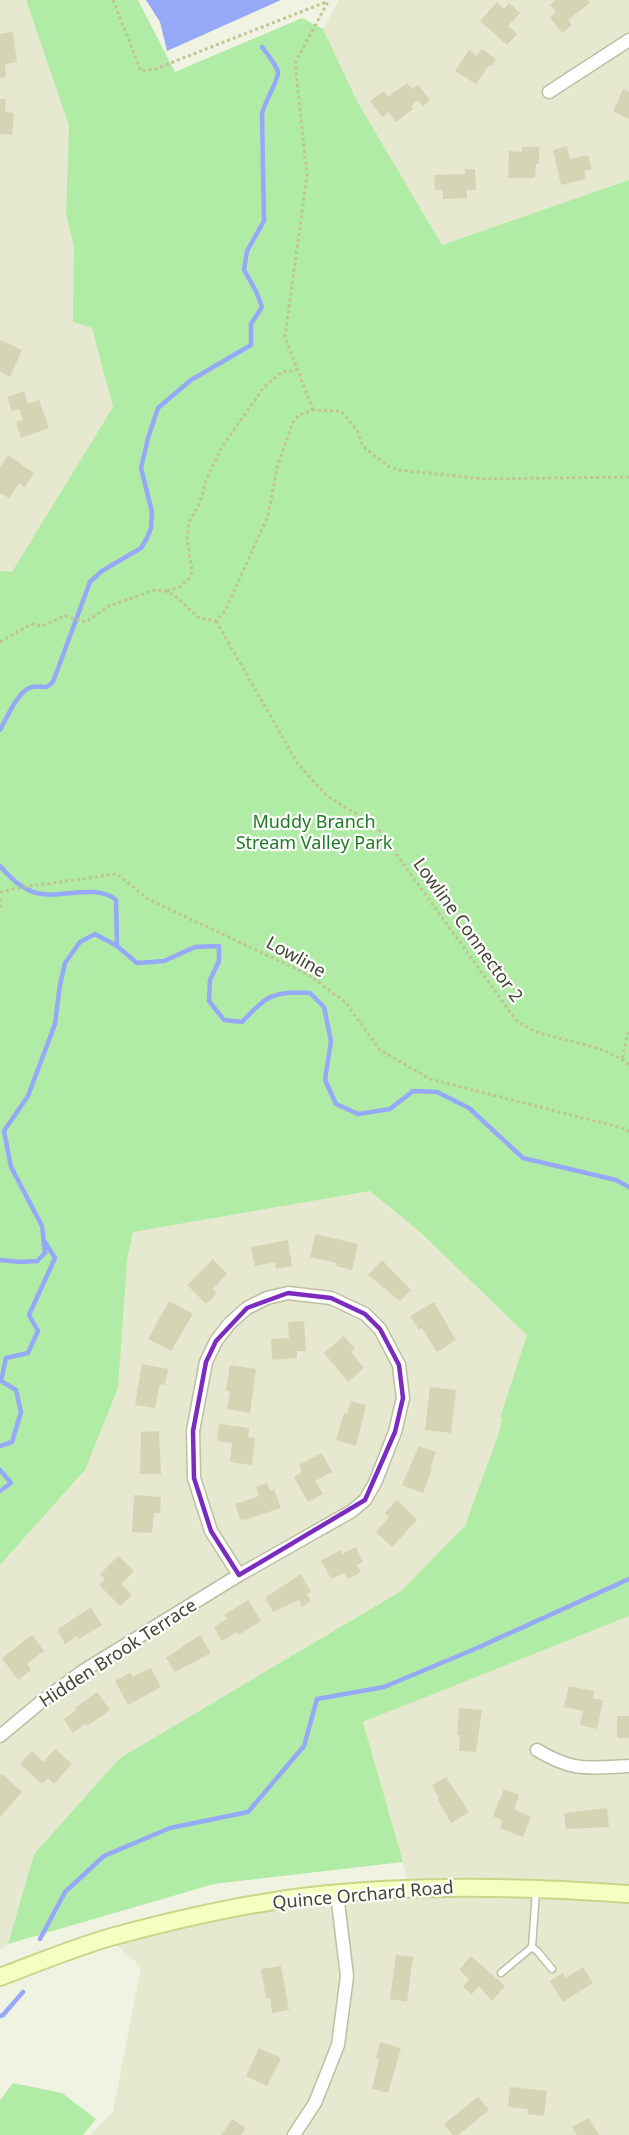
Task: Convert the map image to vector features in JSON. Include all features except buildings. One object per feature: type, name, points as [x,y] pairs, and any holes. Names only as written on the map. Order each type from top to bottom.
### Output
[{"type":"street","points":[[549,92],[629,40]]},
{"type":"street","name":"Hidden Brook Terrace","points":[[0,1736],[82,1671],[239,1575],[352,1511],[365,1500],[375,1483],[395,1432],[403,1398],[399,1365],[380,1329],[365,1314],[331,1298],[288,1293],[267,1298],[248,1308],[230,1323],[216,1341],[206,1362],[193,1431],[194,1479],[211,1531],[239,1575]]},
{"type":"street","points":[[537,1750],[554,1761],[581,1769],[629,1766]]},
{"type":"street","name":"Quince Orchard Road","points":[[0,1977],[82,1947],[160,1924],[272,1902],[337,1894],[454,1887],[537,1888],[629,1894]]},
{"type":"street","points":[[294,2135],[315,2103],[338,2045],[346,1976],[337,1894]]},
{"type":"lane","points":[[501,1973],[532,1947],[537,1888]]},
{"type":"lane","points":[[532,1947],[552,1969]]},
{"type":"path","points":[[113,0],[141,71],[155,69],[328,1]]},
{"type":"path","points":[[313,410],[285,338],[307,175],[295,63],[328,1]]},
{"type":"path","points":[[165,591],[181,586],[189,579],[192,571],[187,539],[189,522],[200,503],[206,480],[222,447],[264,387],[282,372],[297,370]]},
{"type":"path","points":[[0,642],[31,624],[42,626],[65,616],[86,622],[110,606],[155,590],[174,595],[199,618],[216,621],[225,611],[268,516],[276,468],[292,424],[299,416],[313,410],[332,409],[345,415],[358,432],[366,449],[388,466],[399,471],[485,479],[629,477]]},
{"type":"path","name":"Lowline Connector 2","points":[[216,621],[298,764],[327,796],[376,826],[516,1020],[534,1031],[622,1058],[629,1065]]},
{"type":"path","name":"Lowline","points":[[0,892],[117,874],[148,899],[309,975],[346,1004],[380,1050],[430,1079],[626,1129],[629,1132]]},
{"type":"path","points":[[0,899],[0,909]]},
{"type":"path","points":[[622,1058],[629,1029]]},
{"type":"highlighted area","points":[[288,1293],[331,1298],[365,1314],[380,1329],[399,1365],[403,1398],[395,1432],[365,1500],[239,1575],[211,1531],[194,1478],[193,1431],[206,1362],[216,1341],[247,1308]]},
{"type":"shaded area","points":[[0,0],[26,0],[69,126],[66,215],[113,407],[12,573],[0,571]]},
{"type":"shaded area","points":[[339,0],[629,0],[629,180],[442,245],[357,101],[323,29]]},
{"type":"shaded area","points":[[370,1191],[531,1320],[499,1432],[465,1526],[401,1591],[120,1758],[34,1854],[8,1944],[0,1950],[0,1565],[82,1474],[132,1232]]},
{"type":"shaded area","points":[[629,1616],[629,2135],[90,2135],[113,2112],[141,1967],[109,1938],[161,1924],[410,1888],[363,1722]]},
{"type":"green space","name":"Muddy Branch Stream Valley Park","points":[[26,0],[138,0],[175,72],[302,18],[323,29],[357,101],[442,245],[629,180],[629,1616],[363,1722],[403,1862],[214,1884],[8,1944],[34,1854],[120,1758],[401,1591],[465,1526],[499,1432],[502,1419],[500,1418],[527,1335],[419,1231],[370,1191],[133,1232],[127,1260],[118,1388],[85,1470],[0,1565],[0,571],[12,572],[113,407],[92,328],[73,322],[74,247],[66,215],[69,126]]},
{"type":"green space","points":[[13,2083],[62,2093],[96,2119],[83,2135],[0,2135],[0,2100]]},
{"type":"water","points":[[146,0],[281,0],[167,51],[160,22]]},
{"type":"waterway","points":[[0,730],[22,693],[32,687],[47,687],[53,682],[90,582],[102,571],[141,548],[147,538],[151,528],[152,512],[141,468],[158,408],[191,380],[251,345],[251,324],[262,307],[244,270],[247,251],[264,221],[262,114],[278,72],[262,47]]},
{"type":"waterway","points":[[0,866],[18,884],[36,893],[90,892],[108,895],[116,900],[117,946]]},
{"type":"waterway","points":[[0,1260],[37,1261],[45,1253],[42,1226],[11,1167],[4,1131],[28,1096],[55,1024],[65,963],[80,942],[95,934],[117,946],[137,963],[164,961],[195,947],[219,946],[219,961],[210,980],[209,1001],[224,1020],[242,1022],[265,1000],[279,994],[310,993],[324,1007],[331,1041],[325,1080],[336,1104],[358,1114],[390,1109],[413,1091],[437,1092],[469,1108],[523,1158],[616,1180],[629,1187]]},
{"type":"waterway","points":[[0,1446],[12,1442],[21,1412],[16,1390],[1,1381],[6,1358],[28,1353],[38,1331],[29,1315],[55,1258],[45,1242]]},
{"type":"waterway","points":[[0,1470],[11,1483],[0,1491]]},
{"type":"waterway","points":[[40,1939],[65,1892],[104,1856],[170,1828],[248,1812],[304,1746],[317,1699],[384,1687],[477,1648],[629,1579]]},
{"type":"waterway","points":[[0,2016],[23,1992]]}]
